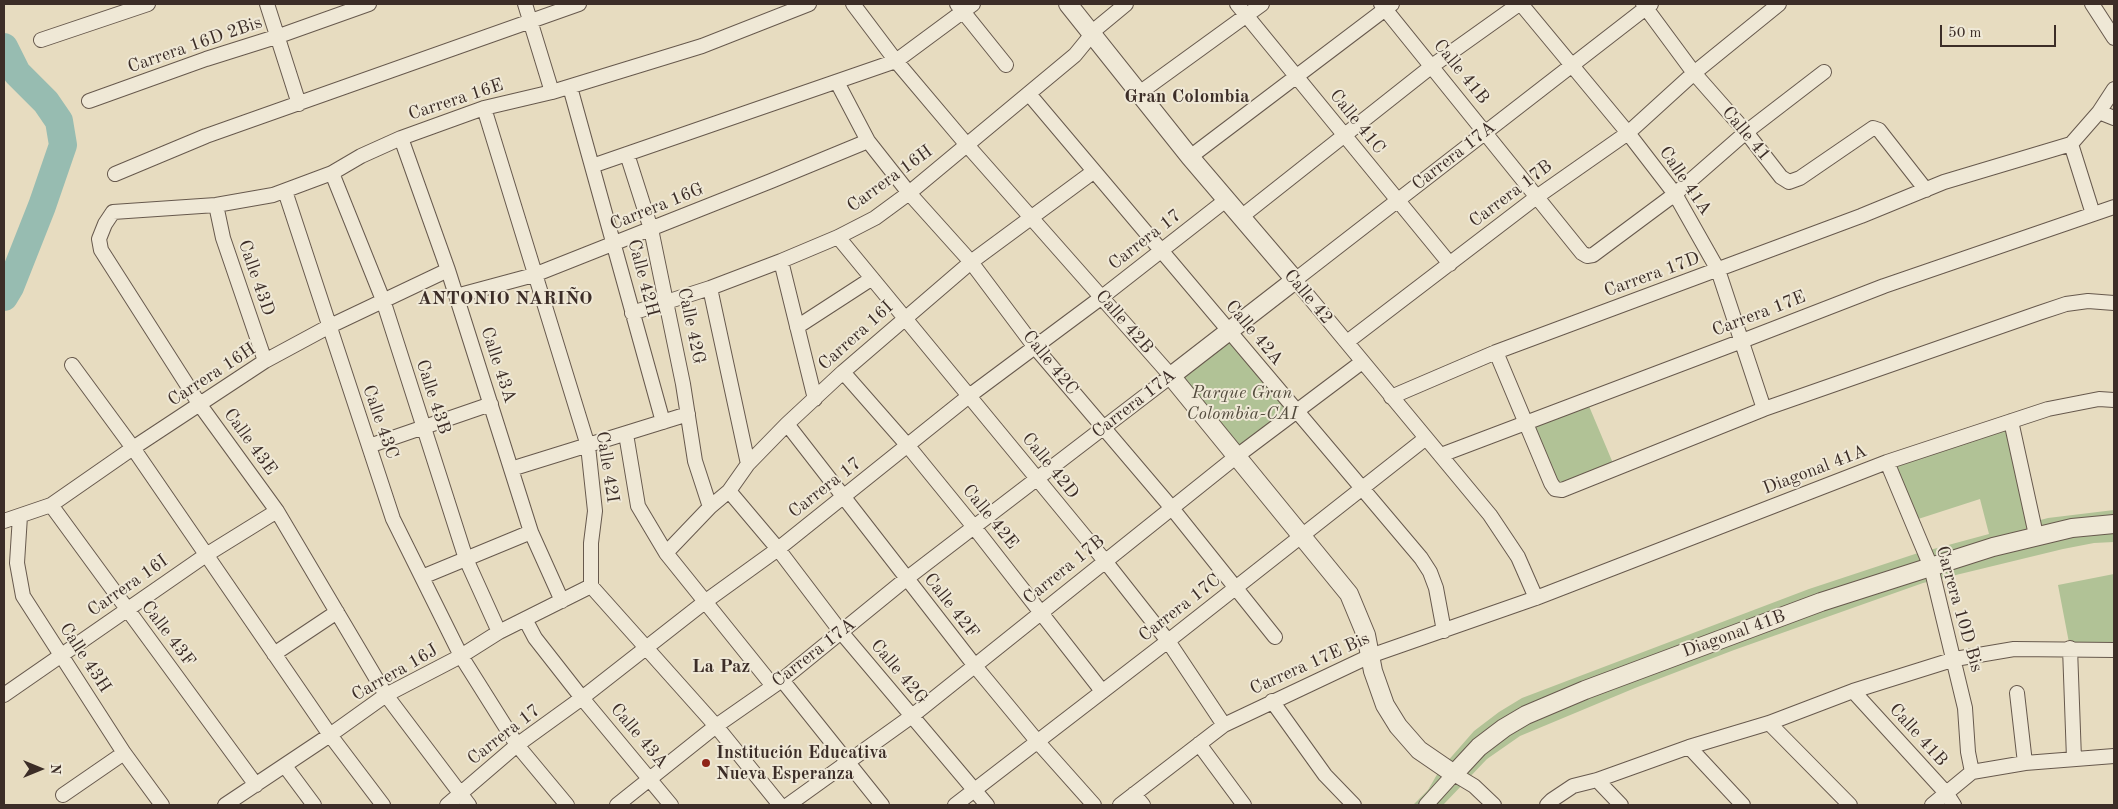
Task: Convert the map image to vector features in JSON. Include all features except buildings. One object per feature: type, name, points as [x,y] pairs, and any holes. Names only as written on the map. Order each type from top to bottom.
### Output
[{"type":"street","points":[[42,40],[148,4]]},
{"type":"street","points":[[267,4],[279,36],[299,104]]},
{"type":"street","name":"Carrera 16D 2Bis","points":[[89,101],[206,58],[279,36],[369,4]]},
{"type":"street","points":[[525,4],[552,92]]},
{"type":"street","points":[[115,174],[206,136],[579,4]]},
{"type":"street","name":"Carrera 16E","points":[[113,212],[216,205],[284,191],[332,173],[361,156],[400,138],[484,108],[570,87],[702,46],[809,4]]},
{"type":"street","name":"Calle 42B","points":[[853,4],[896,61],[967,145],[1171,376],[1349,594],[1366,635],[1370,656]]},
{"type":"street","name":"Calle 42","points":[[1068,4],[1190,157],[1347,342],[1490,515],[1518,556],[1536,598]]},
{"type":"street","name":"Carrera 16H","points":[[632,312],[710,288],[781,261],[838,237],[875,218],[909,193],[1075,56],[1091,34],[1126,4]]},
{"type":"street","name":"Calle 41C","points":[[1236,4],[1450,264]]},
{"type":"street","points":[[1138,94],[1262,4]]},
{"type":"street","points":[[1241,217],[1346,136],[1432,66],[1520,4]]},
{"type":"street","name":"Calle 41A","points":[[1520,4],[1628,133],[1675,194],[1718,270],[1764,409]]},
{"type":"street","points":[[2092,4],[2114,38]]},
{"type":"street","name":"Carrera 17A","points":[[617,805],[716,726],[778,683],[906,579],[1397,201],[1647,5]]},
{"type":"street","name":"Calle 41","points":[[1647,5],[1694,73],[1746,132],[1781,177],[1789,182],[1800,178],[1873,128],[1879,130],[1926,190]]},
{"type":"street","points":[[592,166],[781,99],[896,61],[964,6],[1006,66]]},
{"type":"street","points":[[1190,157],[1296,78],[1386,6]]},
{"type":"street","name":"Calle 41B","points":[[1386,6],[1582,253],[1587,256],[1593,255],[1675,194]]},
{"type":"street","name":"Carrera 17B","points":[[1347,342],[1538,196],[1628,133],[1772,6]]},
{"type":"street","points":[[1675,194],[1746,132],[1824,72]]},
{"type":"street","name":"Calle 42C","points":[[837,82],[868,141],[909,193],[971,262],[1034,346],[1171,508],[1236,587],[1274,637]]},
{"type":"street","name":"Calle 42H","points":[[570,87],[663,422]]},
{"type":"street","points":[[2093,214],[2071,144],[2099,112],[2114,89]]},
{"type":"street","name":"Calle 42A","points":[[1029,94],[1421,558],[1430,572],[1436,588],[1444,631]]},
{"type":"street","name":"Calle 42I","points":[[484,108],[588,446],[595,511],[591,544],[591,586]]},
{"type":"street","points":[[2099,112],[2114,118]]},
{"type":"street","name":"Calle 43A","points":[[400,138],[448,270],[531,532],[562,601]]},
{"type":"street","name":"Carrera 16G","points":[[456,296],[534,275],[868,141]]},
{"type":"street","name":"Carrera 17D","points":[[1391,397],[1496,352],[1718,270],[1944,182],[2071,144]]},
{"type":"street","name":"Calle 42G","points":[[627,154],[650,229],[667,302],[695,461],[710,507]]},
{"type":"street","name":"Carrera 16I","points":[[666,553],[710,507],[729,491],[748,464],[787,424],[843,372],[971,262],[1093,172]]},
{"type":"street","name":"Calle 43B","points":[[332,173],[383,300],[466,559],[498,632]]},
{"type":"street","name":"Calle 43C","points":[[284,191],[393,519],[461,656],[517,745],[567,805]]},
{"type":"street","name":"Carrera 17","points":[[447,805],[465,800],[517,745],[582,698],[706,601],[778,549],[1034,346],[1102,297],[1226,200]]},
{"type":"street","name":"Calle 43D","points":[[216,205],[226,247],[266,361]]},
{"type":"street","name":"Carrera 17E","points":[[1441,455],[1884,286],[2114,207]]},
{"type":"street","name":"Calle 43E","points":[[113,212],[105,224],[99,239],[101,250],[200,405],[277,511],[386,695]]},
{"type":"street","name":"Calle 42D","points":[[838,237],[970,396],[1168,641],[1224,725]]},
{"type":"street","points":[[781,261],[815,399]]},
{"type":"street","name":"Carrera 16H","points":[[4,521],[51,505],[133,448],[266,361],[328,327],[448,270]]},
{"type":"street","name":"Carrera 16I","points":[[797,327],[872,279]]},
{"type":"street","points":[[710,288],[748,464]]},
{"type":"street","points":[[1496,352],[1551,484],[1555,488],[1562,490],[1764,409],[2057,307],[2088,301],[2114,303]]},
{"type":"street","name":"Carrera 17B","points":[[788,805],[912,716],[1237,456],[1362,362]]},
{"type":"street","points":[[72,365],[133,448],[330,735],[383,805]]},
{"type":"street","name":"Calle 42E","points":[[843,372],[908,446],[974,527],[1102,691]]},
{"type":"street","name":"Diagonal 41A","points":[[1536,598],[1887,462],[2048,409],[2099,399],[2114,400]]},
{"type":"street","points":[[369,446],[491,404]]},
{"type":"street","points":[[511,469],[688,414]]},
{"type":"street","points":[[2011,421],[2036,535],[2072,528],[2114,524]]},
{"type":"street","name":"Calle 42F","points":[[787,424],[842,498],[975,666],[1037,741],[1094,805]]},
{"type":"street","points":[[626,434],[638,506],[666,553],[706,601],[849,762],[882,805]]},
{"type":"street","name":"Carrera 17C","points":[[955,805],[1168,641],[1426,438]]},
{"type":"street","name":"Carrera 10D Bis","points":[[1887,462],[1931,567],[1955,659],[1965,708],[1968,752],[1972,772]]},
{"type":"street","name":"Calle 42G","points":[[729,491],[778,549],[841,632],[987,805]]},
{"type":"street","name":"Calle 43F","points":[[51,505],[126,610],[256,785]]},
{"type":"street","name":"Carrera 16I","points":[[4,695],[206,555],[277,511]]},
{"type":"street","name":"Calle 43H","points":[[20,516],[16,563],[24,596],[124,753],[162,805]]},
{"type":"street","points":[[422,577],[531,532]]},
{"type":"street","name":"Diagonal 41B","points":[[1454,774],[1479,747],[1526,715],[1585,690],[1821,602],[1993,546],[2036,535]]},
{"type":"street","points":[[591,586],[716,726],[780,805]]},
{"type":"street","name":"Carrera 16J","points":[[231,804],[386,695],[461,656],[498,632],[591,586]]},
{"type":"street","name":"Carrera 17E Bis","points":[[1120,805],[1224,725],[1272,701],[1370,656],[1536,598]]},
{"type":"street","points":[[274,654],[337,612]]},
{"type":"street","name":"Calle 43A","points":[[525,619],[535,638],[582,698],[671,805]]},
{"type":"street","points":[[2070,648],[2074,759]]},
{"type":"street","points":[[1547,805],[1573,786],[1597,780],[1689,747],[1769,723],[1853,691],[1955,659],[2014,649],[2070,648],[2114,650]]},
{"type":"street","points":[[1370,656],[1377,687],[1398,726],[1419,750],[1474,786],[1494,805]]},
{"type":"street","name":"Calle 41B","points":[[1853,691],[1950,799]]},
{"type":"street","points":[[2017,693],[2025,763]]},
{"type":"street","points":[[386,695],[465,800]]},
{"type":"street","points":[[1272,701],[1325,775],[1354,805]]},
{"type":"street","points":[[1769,723],[1850,805]]},
{"type":"street","points":[[1199,744],[1244,805]]},
{"type":"street","points":[[1689,747],[1743,805]]},
{"type":"street","points":[[63,795],[124,753]]},
{"type":"street","points":[[1932,805],[1950,799],[1972,772],[2025,763],[2114,756]]},
{"type":"street","points":[[285,766],[314,805]]},
{"type":"street","points":[[1426,805],[1454,774]]},
{"type":"street","points":[[1597,780],[1621,805]]},
{"type":"street","points":[[1134,794],[1143,805]]},
{"type":"green space","name":"Parque Gran Colombia-CAI","points":[[1228,331],[1296,411],[1237,456],[1171,376]]},
{"type":"green space","points":[[1586,399],[1615,468],[1562,490],[1524,423]]},
{"type":"green space","points":[[2011,421],[2033,522],[2048,518],[2114,510],[2114,542],[2094,543],[2063,549],[1923,583],[1734,650],[1635,688],[1520,736],[1487,759],[1443,805],[1413,805],[1428,790],[1439,771],[1474,731],[1522,698],[1809,589],[1915,554],[1989,534],[1980,499],[1912,521],[1887,462]]},
{"type":"green space","points":[[2114,574],[2114,650],[2070,648],[2058,585]]},
{"type":"waterway","points":[[4,47],[17,73],[46,102],[59,121],[63,145],[42,206],[10,287],[4,297]]},
{"type":"place","name":"Institución Educativa Nueva Esperanza","points":[[706,763]]},
{"type":"district","name":"Gran Colombia","points":[[1187,97]]},
{"type":"district","name":"ANTONIO NARIÑO","points":[[505,299]]},
{"type":"district","name":"La Paz","points":[[721,667]]}]
